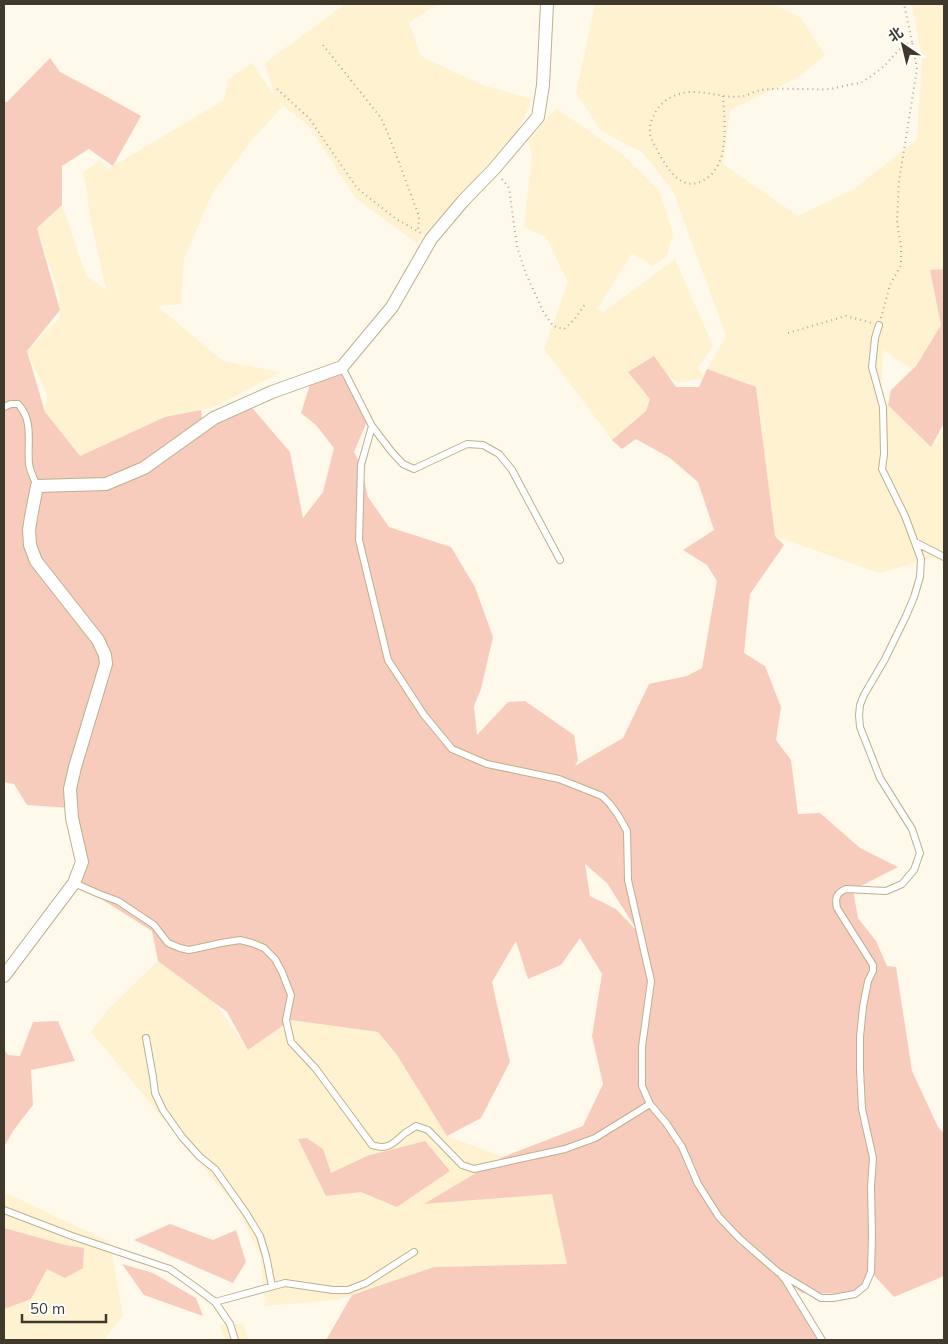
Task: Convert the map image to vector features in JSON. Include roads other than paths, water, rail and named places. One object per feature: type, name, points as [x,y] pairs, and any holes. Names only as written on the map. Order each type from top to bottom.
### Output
[{"type":"street","points":[[4,976],[74,883],[82,862],[72,818],[70,789],[106,664],[105,655],[98,640],[36,561],[30,545],[29,530],[37,486],[106,484],[144,468],[214,418],[272,392],[342,367],[392,307],[431,239],[463,200],[494,169],[538,117],[543,85],[548,4]]},
{"type":"lane","points":[[778,1272],[821,1298],[834,1298],[854,1294],[864,1286],[871,1272],[873,1158],[862,1109],[860,1037],[863,1007],[873,966],[837,908],[836,902],[840,892],[846,889],[886,890],[902,884],[914,870],[920,853],[912,829],[880,778],[860,727],[859,715],[864,695],[885,659],[914,597],[920,577],[921,560],[905,516],[882,469],[884,454],[883,407],[872,367],[875,338],[879,325]]},
{"type":"lane","points":[[342,367],[372,426],[403,464],[414,469],[467,444],[483,445],[498,454],[512,470],[560,560]]},
{"type":"lane","points":[[4,407],[18,404],[24,410],[28,419],[29,466],[37,486]]},
{"type":"lane","points":[[372,426],[361,465],[359,540],[388,660],[424,715],[452,749],[487,764],[559,779],[602,796],[618,815],[627,831],[628,880],[651,981],[642,1047],[642,1086],[650,1104],[682,1147],[698,1184],[719,1217],[786,1281],[822,1340]]},
{"type":"lane","points":[[915,542],[944,557]]},
{"type":"lane","points":[[74,883],[118,901],[154,926],[168,943],[180,948],[189,950],[221,942],[240,940],[264,948],[282,972],[291,995],[286,1020],[291,1042],[316,1069],[372,1145],[378,1147],[394,1144],[416,1126],[428,1130],[462,1165],[474,1169],[548,1154],[572,1147],[595,1138],[650,1104]]},
{"type":"lane","points":[[146,1038],[155,1093],[182,1137],[215,1170],[260,1236],[272,1286]]},
{"type":"lane","points":[[4,1210],[72,1236],[170,1269],[215,1302],[230,1324],[235,1340]]},
{"type":"lane","points":[[215,1302],[285,1284],[348,1290],[366,1283],[414,1252]]}]
